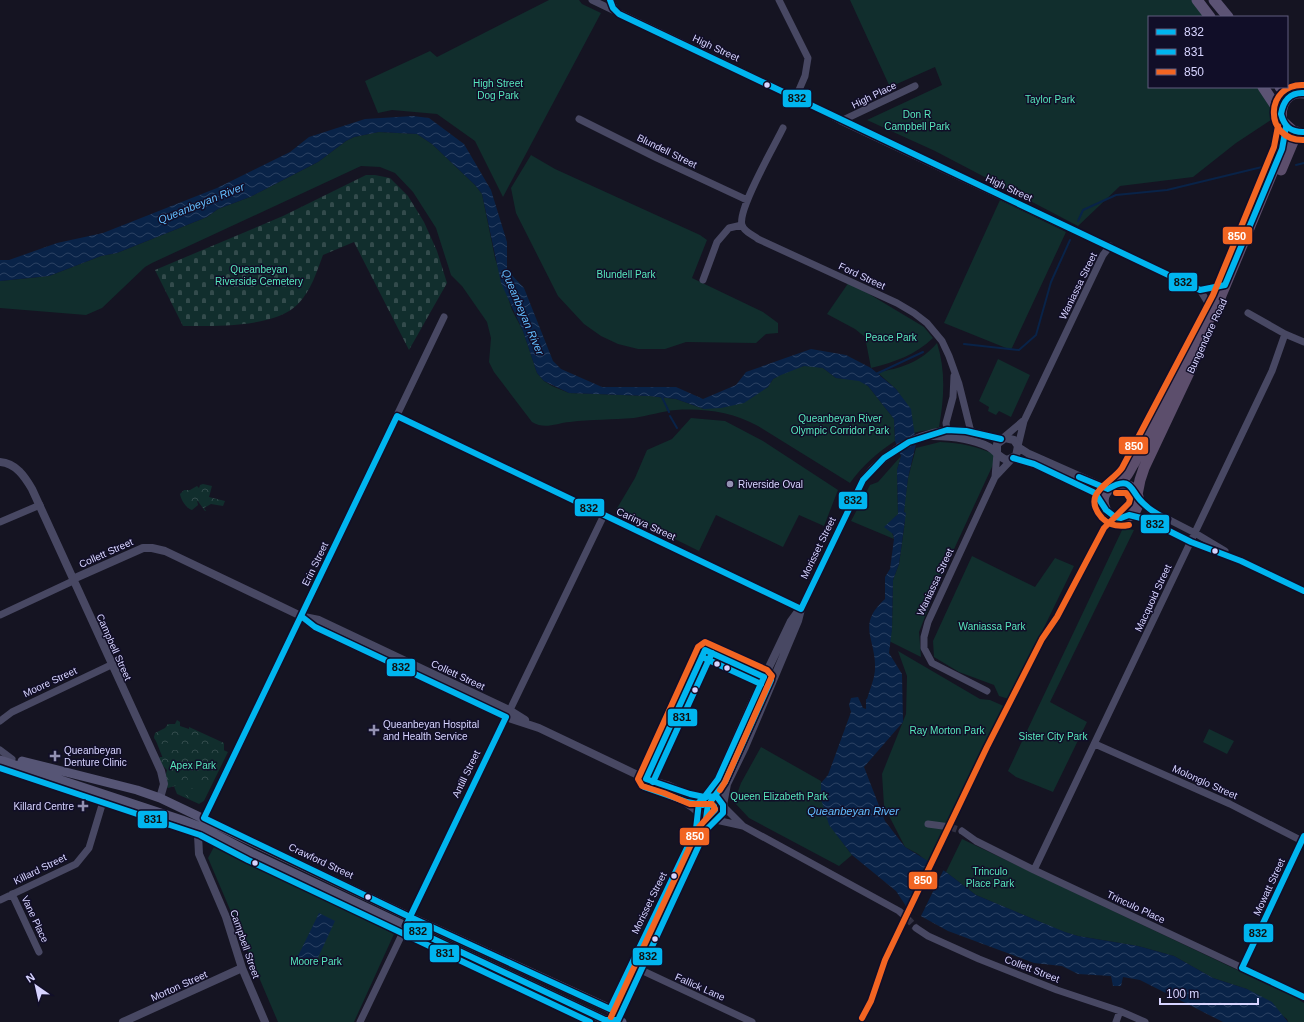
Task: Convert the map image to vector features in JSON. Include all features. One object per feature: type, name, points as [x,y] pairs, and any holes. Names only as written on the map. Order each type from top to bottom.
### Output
[{"type":"highway","points":[[1300,91],[1285,100],[1280,114],[1286,127],[1301,132]]},
{"type":"highway","name":"Bungendore Road","points":[[1111,487],[1126,476],[1134,463],[1213,311],[1282,149],[1286,127]]},
{"type":"highway","name":"Bungendore Road","points":[[1138,497],[1140,480],[1144,468],[1301,132]]},
{"type":"highway","points":[[1126,484],[1132,487],[1138,497],[1137,507],[1129,516],[1121,518],[1115,517],[1109,514],[1104,506],[1103,500],[1111,487],[1126,484]]},
{"type":"main road","points":[[1197,0],[1209,16]]},
{"type":"main road","points":[[1214,0],[1227,16]]},
{"type":"main road","points":[[1264,88],[1280,114]]},
{"type":"main road","points":[[1285,88],[1300,91]]},
{"type":"main road","name":"Crawford Street","points":[[0,754],[12,759],[108,783],[160,798],[203,823],[408,921],[604,1021],[619,1021]]},
{"type":"main road","name":"Crawford Street","points":[[0,760],[105,795],[203,823]]},
{"type":"main road","name":"Killard Street","points":[[105,795],[108,783]]},
{"type":"main road","name":"Crawford Street","points":[[408,921],[610,1009],[619,1021]]},
{"type":"main road","name":"Morisset Street","points":[[604,1021],[610,1009]]},
{"type":"street","name":"High Street","points":[[592,0],[796,97],[841,121],[1110,246],[1200,290]]},
{"type":"street","points":[[610,0],[614,9],[619,14]]},
{"type":"street","points":[[779,0],[808,58],[805,76],[796,97]]},
{"type":"street","name":"High Place","points":[[841,121],[915,86]]},
{"type":"street","name":"Blundell Street","points":[[579,119],[657,158],[747,200]]},
{"type":"street","points":[[703,280],[720,237],[729,228],[742,225],[741,216],[747,200],[783,128]]},
{"type":"street","name":"Ford Street","points":[[742,225],[747,232],[758,238],[914,313],[927,323],[942,341],[953,368],[959,384],[971,432]]},
{"type":"street","name":"Waniassa Street","points":[[1018,446],[1024,421],[1103,255],[1110,246]]},
{"type":"street","points":[[1213,311],[1200,290],[1225,285]]},
{"type":"street","points":[[1248,312],[1285,334],[1304,342]]},
{"type":"street","name":"Erin Street","points":[[203,823],[444,318]]},
{"type":"street","name":"Macquoid Street","points":[[1034,870],[1272,371],[1285,334]]},
{"type":"street","name":"Ford Street","points":[[947,430],[947,419],[954,392],[953,368]]},
{"type":"street","name":"Carinya Street","points":[[397,416],[801,609]]},
{"type":"street","name":"Waniassa Street","points":[[1002,439],[1024,421]]},
{"type":"street","points":[[947,430],[971,432],[1002,439],[1012,439],[1018,446],[1029,454],[1111,487]]},
{"type":"street","points":[[947,430],[963,439],[983,444],[1005,459],[1013,458],[1034,464],[1095,493],[1104,506]]},
{"type":"street","name":"Morisset Street","points":[[724,806],[726,788],[799,618],[801,609],[863,480],[873,468],[896,449],[909,442],[947,430]]},
{"type":"street","name":"Morisset Street","points":[[925,437],[963,439]]},
{"type":"street","points":[[997,453],[997,444],[1002,439]]},
{"type":"street","points":[[1013,458],[1017,454],[1018,446]]},
{"type":"street","name":"Waniassa Street","points":[[995,477],[997,453]]},
{"type":"street","name":"Waniassa Street","points":[[987,691],[932,663],[924,648],[924,637],[928,622],[995,477],[1013,458]]},
{"type":"street","name":"Campbell Street","points":[[0,462],[12,465],[18,470],[28,481],[40,505],[163,778],[164,788],[160,798]]},
{"type":"street","points":[[1138,497],[1150,510],[1195,533],[1241,561]]},
{"type":"street","points":[[0,522],[40,505]]},
{"type":"street","name":"Antill Street","points":[[360,1022],[604,515]]},
{"type":"street","points":[[1129,516],[1145,519],[1191,542],[1241,561],[1304,591]]},
{"type":"street","name":"Collett Street","points":[[0,616],[138,550],[148,547],[157,548],[301,616],[315,627],[539,728],[646,779],[664,791],[687,802],[698,812]]},
{"type":"street","name":"Morisset Street","points":[[705,797],[718,779],[753,700],[791,621],[801,609]]},
{"type":"street","points":[[764,677],[779,664]]},
{"type":"street","name":"Moore Street","points":[[0,721],[12,712],[111,665]]},
{"type":"street","points":[[753,700],[756,709],[756,720]]},
{"type":"street","name":"Molonglo Street","points":[[1095,744],[1230,804],[1303,839]]},
{"type":"street","points":[[0,750],[12,759]]},
{"type":"street","name":"Collett Street","points":[[646,779],[667,785],[692,796],[705,797]]},
{"type":"street","name":"Killard Street","points":[[0,900],[67,869],[83,856],[92,840],[105,795]]},
{"type":"street","points":[[743,826],[706,820],[698,812],[699,802],[705,797],[715,796],[721,800],[724,806],[743,826],[899,911],[907,918]]},
{"type":"street","points":[[715,821],[722,815],[724,806]]},
{"type":"street","name":"Morisset Street","points":[[610,1009],[696,829],[698,812]]},
{"type":"street","name":"Morisset Street","points":[[619,1021],[706,830],[715,821]]},
{"type":"street","name":"Campbell Street","points":[[203,823],[198,835],[197,847],[226,917],[242,968],[265,1022]]},
{"type":"street","points":[[928,824],[950,827]]},
{"type":"street","name":"Trinculo Place","points":[[962,832],[976,841],[1034,870],[1304,997]]},
{"type":"street","name":"Mowatt Street","points":[[1242,968],[1303,839]]},
{"type":"street","name":"Vane Place","points":[[12,894],[39,952]]},
{"type":"street","name":"Collett Street","points":[[916,928],[928,936],[979,959],[1057,990],[1120,1011],[1145,1022]]},
{"type":"street","name":"Morton Street","points":[[124,1022],[242,968]]},
{"type":"street","name":"Fallick Lane","points":[[641,970],[703,1001],[716,1004],[752,1022]]},
{"type":"street","points":[[1116,1022],[1120,1011]]},
{"type":"green space","name":"High Street Dog Park","points":[[549,0],[579,0],[582,4],[601,13],[503,197],[475,141],[437,114],[392,110],[378,113],[365,81],[430,51],[437,57]]},
{"type":"green space","name":"Taylor Park","points":[[850,0],[1194,0],[1206,16],[1148,16],[1148,88],[1263,88],[1277,116],[1236,143],[1193,177],[1120,186],[1078,226],[935,151],[867,120],[942,85],[935,67],[890,87]]},
{"type":"green space","name":"Queanbeyan River Olympic Corridor Park","points":[[379,132],[417,134],[432,144],[475,185],[482,194],[495,258],[512,310],[523,331],[537,373],[544,381],[552,386],[569,393],[649,396],[676,399],[704,409],[759,392],[768,387],[773,379],[791,369],[812,366],[823,368],[836,378],[859,380],[868,386],[894,419],[895,441],[871,460],[850,483],[758,426],[738,417],[718,412],[707,410],[676,410],[634,418],[578,421],[546,426],[541,426],[532,422],[494,372],[489,362],[491,338],[487,322],[462,286],[451,275],[436,228],[413,192],[395,173],[380,167],[361,166],[152,263],[145,267],[102,308],[86,315],[0,308],[0,281],[49,276],[101,256],[117,253],[207,217],[218,209],[250,197],[318,162],[346,141],[354,137]]},
{"type":"green space","name":"Blundell Park","points":[[531,155],[555,169],[700,235],[707,240],[692,278],[763,312],[778,323],[778,333],[766,334],[756,343],[686,342],[665,349],[638,349],[618,344],[601,336],[584,324],[558,296],[516,213],[511,188]]},
{"type":"green space","name":"Queanbeyan Riverside Cemetery","points":[[366,175],[390,178],[408,196],[424,222],[437,251],[447,283],[409,350],[354,242],[323,255],[307,293],[298,304],[288,312],[275,318],[260,322],[211,326],[183,326],[155,270],[283,216]]},
{"type":"green space","points":[[1000,200],[1066,232],[1011,350],[944,323]]},
{"type":"green space","name":"Peace Park","points":[[849,282],[924,327],[933,338],[919,349],[904,357],[871,368],[865,337],[855,329],[827,314]]},
{"type":"green space","points":[[937,343],[943,374],[942,406],[939,427],[914,433],[910,409],[896,389],[877,372],[910,364],[931,350]]},
{"type":"green space","points":[[998,359],[1030,375],[1011,417],[999,411],[996,415],[988,411],[989,407],[979,401]]},
{"type":"green space","name":"Riverside Oval","points":[[691,418],[725,421],[763,441],[838,490],[824,526],[799,515],[783,547],[716,515],[699,551],[616,510],[635,478],[647,450],[672,439]]},
{"type":"green space","points":[[940,442],[969,446],[997,456],[937,586],[919,632],[921,657],[889,641],[892,629],[893,580],[899,564],[905,521],[904,507],[908,478],[916,448]]},
{"type":"green space","points":[[901,456],[897,470],[898,514],[889,523],[894,539],[851,521],[870,485],[878,482]]},
{"type":"green space","points":[[203,484],[212,486],[209,497],[225,501],[223,506],[211,504],[204,508],[205,511],[197,500],[198,505],[192,510],[186,506],[180,494],[184,490],[190,490],[197,486],[199,488],[200,485]]},
{"type":"green space","name":"Sister City Park","points":[[1123,528],[1134,530],[1050,702],[1087,722],[1053,792],[1016,777],[1008,771]]},
{"type":"green space","name":"Waniassa Park","points":[[972,556],[1035,587],[1055,558],[1074,566],[1009,699],[999,696],[994,685],[959,672],[934,657],[933,641]]},
{"type":"green space","name":"Ray Morton Park","points":[[898,651],[980,699],[990,700],[1006,707],[932,865],[918,854],[905,847],[884,806],[882,774],[906,714],[907,676]]},
{"type":"green space","name":"Apex Park","points":[[177,720],[180,722],[180,726],[189,729],[189,727],[224,743],[224,754],[218,757],[214,778],[209,782],[196,785],[197,783],[190,776],[191,764],[178,763],[178,770],[187,777],[188,785],[197,792],[194,799],[188,798],[178,785],[168,788],[163,785],[167,770],[157,760],[160,757],[167,757],[170,750],[180,750],[177,744],[170,741],[164,745],[159,745],[154,738],[155,733],[165,728],[168,724],[175,724]]},
{"type":"green space","name":"Apex Park","points":[[175,728],[228,752],[204,801],[199,804],[177,794],[154,736]]},
{"type":"green space","points":[[1209,729],[1234,741],[1227,754],[1203,742]]},
{"type":"green space","name":"Queen Elizabeth Park","points":[[761,747],[821,781],[823,804],[829,821],[838,837],[852,855],[839,866],[749,818],[734,802],[741,783]]},
{"type":"green space","name":"Trinculo Place Park","points":[[962,839],[1296,998],[1304,1003],[1304,1022],[1288,1022],[1287,1019],[1247,989],[1213,978],[1174,956],[1138,946],[1078,936],[1064,932],[976,895],[946,872]]},
{"type":"green space","name":"Moore Park","points":[[215,845],[394,934],[354,1022],[278,1022],[208,858]]},
{"type":"water","name":"Queanbeyan River","points":[[413,116],[429,118],[464,144],[491,190],[507,242],[507,270],[524,288],[553,361],[561,369],[602,387],[676,387],[703,399],[736,385],[746,372],[811,349],[846,355],[871,368],[896,389],[911,409],[916,444],[908,478],[904,512],[906,513],[899,564],[893,580],[892,629],[889,653],[902,674],[903,722],[864,767],[885,821],[905,847],[946,872],[976,895],[1065,932],[1078,936],[1138,946],[1174,956],[1213,978],[1247,989],[1272,1002],[1288,1022],[1223,1022],[1140,980],[1123,977],[1121,986],[1113,986],[1111,976],[1078,974],[1062,966],[1034,963],[948,931],[908,909],[896,891],[852,855],[829,825],[821,799],[821,783],[828,775],[851,712],[849,705],[851,698],[858,697],[863,708],[866,709],[866,699],[872,684],[875,668],[875,657],[869,624],[876,608],[885,599],[885,577],[890,569],[894,539],[893,534],[884,527],[898,514],[897,470],[901,456],[895,441],[894,419],[868,386],[859,381],[836,378],[823,368],[804,366],[773,379],[768,387],[744,403],[721,408],[704,409],[676,399],[649,396],[569,393],[544,381],[537,373],[523,331],[501,283],[482,194],[475,185],[432,144],[417,134],[379,132],[354,137],[346,141],[318,162],[250,197],[218,209],[207,217],[117,253],[101,256],[49,276],[0,281],[0,260],[9,260],[57,243],[103,233],[217,188],[290,152],[309,137],[365,119]]},
{"type":"water","points":[[319,913],[335,921],[316,962],[316,966],[296,957],[299,954]]},
{"type":"pier","points":[[933,863],[944,869],[920,918],[909,912]]},
{"type":"waterway","points":[[1296,165],[1304,163]]},
{"type":"waterway","points":[[1078,221],[1083,210],[1116,195],[1167,190],[1262,167]]},
{"type":"waterway","points":[[964,344],[1019,350],[1036,335],[1051,282],[1070,240]]},
{"type":"waterway","points":[[876,374],[923,352]]},
{"type":"waterway","points":[[662,397],[669,412]]},
{"type":"waterway","points":[[670,416],[677,428]]},
{"type":"tunnel","points":[[950,827],[962,831]]},
{"type":"tunnel","points":[[907,918],[916,928]]},
{"type":"transit line","name":"832","points":[[610,0],[613,8],[619,14],[1200,290],[1225,285],[1282,149],[1286,127]]},
{"type":"transit line","name":"850","points":[[1303,140],[1290,138],[1281,131],[1275,122],[1274,112],[1276,102],[1282,93],[1291,87],[1304,85]]},
{"type":"transit line","name":"832","points":[[1303,132],[1294,131],[1288,128],[1281,114],[1283,105],[1288,98],[1295,94],[1304,93]]},
{"type":"transit line","name":"850","points":[[1129,525],[1115,525],[1108,523],[1102,518],[1096,509],[1094,502],[1096,495],[1122,468],[1213,295],[1274,147],[1278,126]]},
{"type":"transit line","name":"832","points":[[410,917],[204,818],[397,416],[801,609],[863,480],[884,458],[909,442],[947,430],[966,431],[1001,439]]},
{"type":"transit line","name":"832","points":[[1013,458],[1034,464],[1095,493],[1106,510],[1115,517],[1121,518],[1129,515],[1145,519],[1191,542],[1241,561],[1304,591]]},
{"type":"transit line","name":"832","points":[[1079,477],[1108,489],[1122,483],[1127,484],[1146,506],[1167,519]]},
{"type":"transit line","name":"850","points":[[862,1018],[871,1001],[885,960],[987,747],[1042,639],[1057,617],[1104,528],[1129,503],[1130,499],[1126,493],[1116,493]]},
{"type":"transit line","name":"832","points":[[301,616],[315,627],[506,717],[410,917]]},
{"type":"transit line","name":"850","points":[[611,1017],[699,827],[715,809],[712,804],[690,804],[642,786],[638,779],[698,647],[705,642],[767,670],[772,676],[725,782],[720,790]]},
{"type":"transit line","name":"832","points":[[704,797],[690,794],[646,779],[705,650],[764,677],[718,779],[705,796]]},
{"type":"transit line","name":"831","points":[[653,782],[712,653]]},
{"type":"transit line","name":"831","points":[[702,657],[761,684]]},
{"type":"transit line","name":"831","points":[[711,801],[725,782],[771,680]]},
{"type":"transit line","name":"831","points":[[0,768],[200,835],[248,860],[590,1022]]},
{"type":"transit line","name":"831","points":[[644,787],[687,802],[703,805]]},
{"type":"transit line","name":"832","points":[[708,796],[717,797],[723,805],[723,813],[706,830],[618,1020],[605,1020],[406,926],[410,917],[610,1009],[696,829],[699,802],[708,796]]},
{"type":"transit line","name":"831","points":[[708,804],[714,806],[715,810],[706,819],[708,804]]},
{"type":"transit line","name":"832","points":[[1304,836],[1242,968],[1304,997]]},
{"type":"place","name":"Riverside Oval","points":[[730,484]]},
{"type":"place","name":"Queanbeyan Hospital and Health Service","points":[[374,730]]},
{"type":"place","name":"Queanbeyan Denture Clinic","points":[[55,756]]},
{"type":"place","name":"Killard Centre","points":[[83,806]]},
{"type":"park label","name":"Don R Campbell Park","points":[[917,120]]}]
